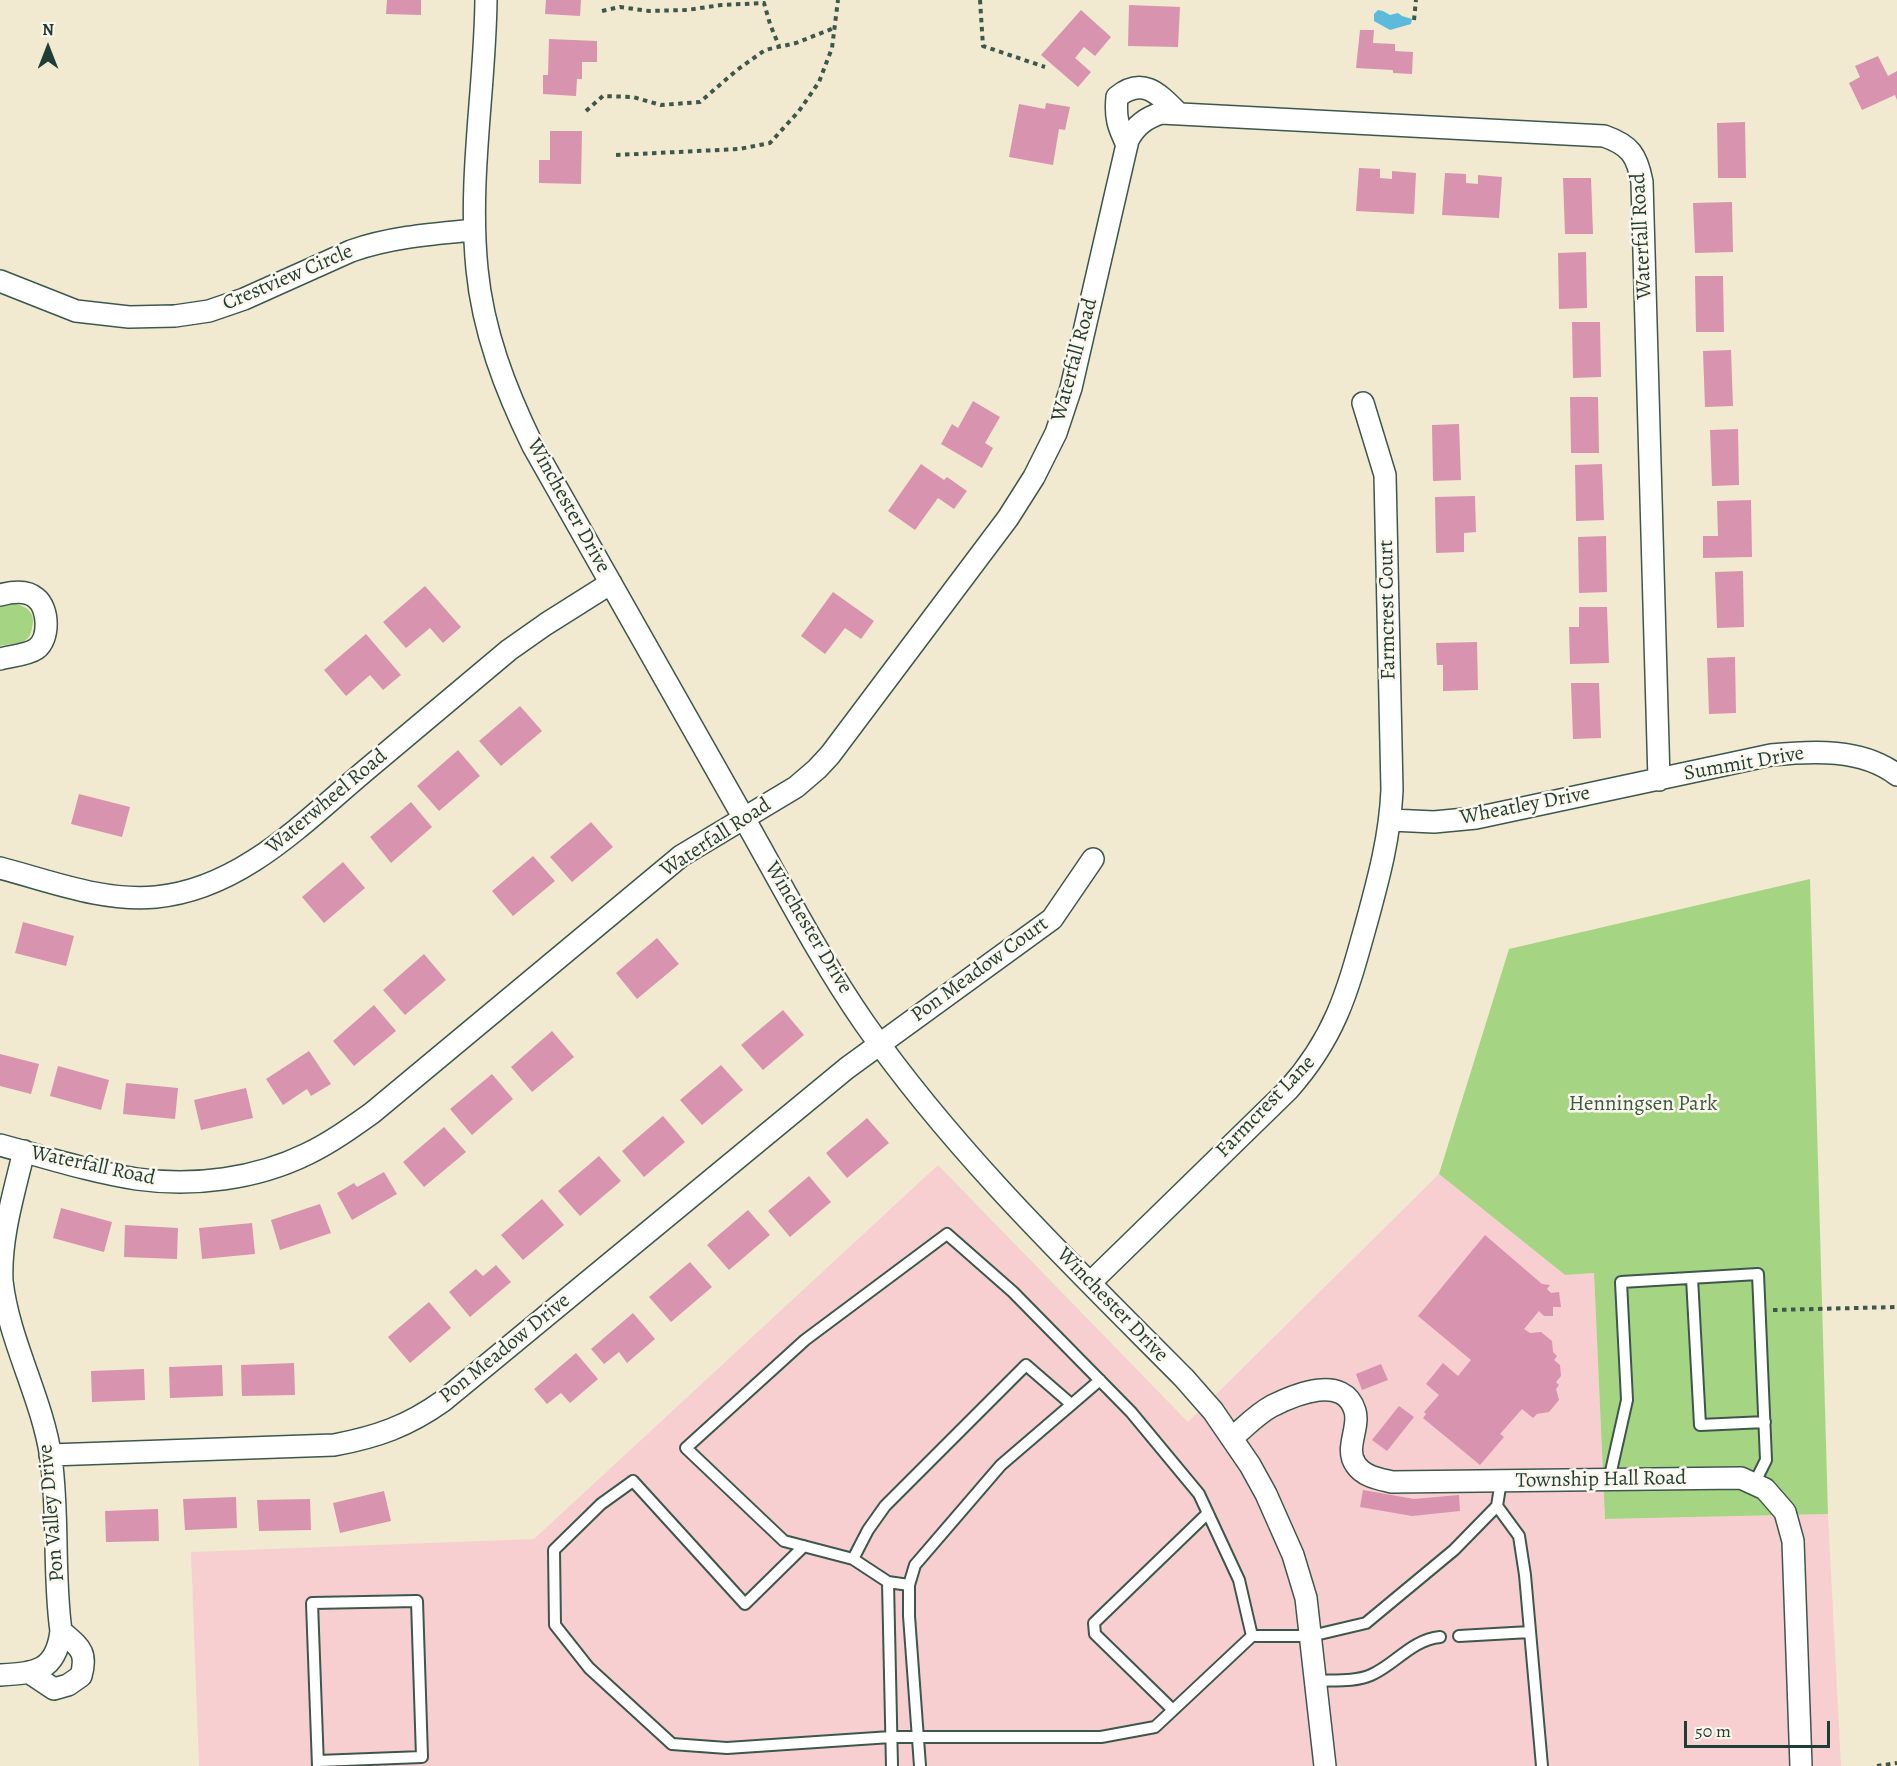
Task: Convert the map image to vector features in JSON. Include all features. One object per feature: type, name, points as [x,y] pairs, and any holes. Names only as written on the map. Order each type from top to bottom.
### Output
[{"type":"street","name":"Winchester Drive","points":[[486,0],[475,185],[474,230],[477,270],[490,338],[504,382],[533,446],[805,927],[864,1022],[960,1146],[1184,1378],[1232,1438],[1266,1494],[1293,1554],[1306,1598],[1325,1766]]},
{"type":"street","points":[[1127,145],[1117,124],[1116,111],[1118,97],[1127,89],[1143,87],[1159,93],[1178,113]]},
{"type":"street","name":"Waterfall Road","points":[[0,1145],[114,1175],[171,1182],[203,1181],[244,1175],[276,1167],[306,1155],[341,1136],[372,1113],[681,856],[796,787],[817,769],[830,755],[1008,518],[1034,477],[1056,433],[1071,388],[1127,145],[1131,134],[1143,121],[1161,113],[1604,135],[1619,141],[1635,157],[1639,164],[1642,182],[1659,780]]},
{"type":"street","name":"Crestview Circle","points":[[0,281],[76,311],[129,317],[174,316],[209,311],[244,299],[366,246],[406,236],[474,230]]},
{"type":"street","name":"Farmcrest Court","points":[[1364,403],[1385,475],[1391,820]]},
{"type":"street","name":"Waterwheel Road","points":[[0,868],[86,891],[135,898],[183,893],[202,888],[228,876],[259,858],[297,828],[509,650],[611,583]]},
{"type":"street","points":[[0,595],[20,592],[37,598],[43,606],[46,631],[42,642],[36,648],[0,659]]},
{"type":"street","name":"Summit Drive","points":[[1659,780],[1770,755],[1805,752],[1834,753],[1861,758],[1887,767],[1897,775]]},
{"type":"street","name":"Wheatley Drive","points":[[1391,820],[1434,822],[1476,818],[1659,780]]},
{"type":"street","name":"Farmcrest Lane","points":[[1090,1283],[1288,1090],[1321,1049],[1338,1016],[1348,988],[1384,861],[1391,820]]},
{"type":"street","name":"Pon Meadow Court","points":[[880,1044],[1052,919],[1093,859]]},
{"type":"street","name":"Pon Meadow Drive","points":[[50,1455],[334,1445],[368,1438],[407,1424],[443,1401],[847,1068],[880,1044]]},
{"type":"street","name":"Pon Valley Drive","points":[[24,1151],[4,1237],[2,1282],[8,1313],[42,1419],[50,1455],[54,1487],[61,1632],[60,1643],[54,1656],[46,1665],[30,1673]]},
{"type":"street","name":"Township Hall Road","points":[[1232,1438],[1256,1417],[1272,1407],[1320,1389],[1340,1392],[1348,1396],[1355,1411],[1351,1454],[1356,1466],[1371,1477],[1392,1482],[1741,1478],[1766,1489],[1785,1512],[1793,1540],[1801,1766]]},
{"type":"street","points":[[0,1675],[30,1673],[54,1689],[68,1685],[81,1676],[84,1663],[82,1651],[61,1632]]},
{"type":"lane","points":[[909,1585],[888,1582],[853,1559],[784,1541],[686,1448],[805,1340],[948,1234],[1013,1292],[1131,1412],[1199,1494],[1239,1581],[1251,1636]]},
{"type":"lane","points":[[1608,1480],[1627,1400],[1621,1282],[1758,1274],[1766,1460],[1754,1484]]},
{"type":"lane","points":[[1692,1278],[1700,1425],[1765,1422]]},
{"type":"lane","points":[[853,1559],[868,1530],[885,1506],[1026,1365],[1071,1404]]},
{"type":"lane","points":[[920,1766],[909,1616],[909,1585],[915,1565],[1001,1466],[1100,1380]]},
{"type":"lane","points":[[804,1546],[745,1604],[633,1481],[601,1504],[554,1550],[555,1625],[589,1668],[672,1744],[728,1748],[891,1737],[1101,1737],[1155,1727],[1251,1636],[1311,1636],[1366,1623],[1454,1550],[1497,1506],[1501,1481]]},
{"type":"lane","points":[[1497,1506],[1519,1536],[1525,1575],[1542,1766]]},
{"type":"lane","points":[[1173,1710],[1095,1634],[1094,1623],[1208,1513]]},
{"type":"lane","points":[[888,1582],[892,1766]]},
{"type":"lane","points":[[417,1601],[422,1757],[318,1763],[312,1603],[417,1601]]},
{"type":"lane","points":[[1459,1636],[1530,1632]]},
{"type":"lane","points":[[1316,1681],[1368,1677],[1419,1642],[1440,1637]]},
{"type":"path","points":[[616,155],[740,149],[770,143],[800,111],[819,82],[832,48],[838,0]]},
{"type":"path","points":[[980,0],[983,46],[1045,67]]},
{"type":"path","points":[[1414,20],[1416,0]]},
{"type":"path","points":[[602,11],[620,7],[649,11],[687,10],[721,5],[764,3],[779,46]]},
{"type":"path","points":[[586,111],[603,96],[633,96],[661,105],[700,102],[737,70],[765,50],[796,43],[834,28]]},
{"type":"path","points":[[1760,1310],[1897,1307]]},
{"type":"path","points":[[1877,1766],[1897,1763]]},
{"type":"shaded area","points":[[938,1165],[1188,1422],[1439,1174],[1565,1275],[1594,1273],[1605,1519],[1828,1514],[1841,1766],[199,1766],[191,1552],[534,1539]]},
{"type":"green space","points":[[11,603],[29,610],[33,618],[32,630],[26,640],[0,646],[0,607]]},
{"type":"green space","name":"Henningsen Park","points":[[1810,879],[1828,1514],[1605,1519],[1594,1273],[1565,1275],[1439,1174],[1509,949]]},
{"type":"water","points":[[1378,10],[1390,15],[1398,13],[1412,19],[1411,24],[1390,30],[1374,21],[1374,14]]},
{"type":"building","points":[[387,0],[421,0],[421,15],[386,14]]},
{"type":"building","points":[[546,0],[581,0],[580,16],[545,14]]},
{"type":"building","points":[[1129,5],[1180,7],[1178,47],[1128,46]]},
{"type":"building","points":[[1081,10],[1111,37],[1095,56],[1084,47],[1075,58],[1091,72],[1078,87],[1041,55]]},
{"type":"building","points":[[1360,30],[1374,30],[1373,43],[1395,44],[1395,51],[1413,52],[1412,74],[1393,73],[1393,70],[1356,68]]},
{"type":"building","points":[[549,39],[597,41],[597,62],[582,62],[582,79],[577,79],[576,96],[543,94],[543,75],[548,75]]},
{"type":"building","points":[[1878,56],[1888,76],[1897,71],[1897,100],[1895,95],[1862,110],[1849,83],[1860,77],[1855,66]]},
{"type":"building","points":[[1046,103],[1070,107],[1065,130],[1059,129],[1053,165],[1009,157],[1019,104],[1045,109]]},
{"type":"building","points":[[1745,122],[1746,178],[1718,178],[1717,123]]},
{"type":"building","points":[[550,131],[582,131],[581,184],[539,183],[539,160],[550,160]]},
{"type":"building","points":[[1359,168],[1380,169],[1380,178],[1392,179],[1392,171],[1416,173],[1414,214],[1356,211]]},
{"type":"building","points":[[1445,173],[1466,174],[1466,183],[1478,184],[1478,175],[1502,177],[1499,218],[1442,215]]},
{"type":"building","points":[[1563,178],[1591,178],[1593,234],[1565,234]]},
{"type":"building","points":[[1732,202],[1733,252],[1695,253],[1693,203]]},
{"type":"building","points":[[1586,252],[1587,308],[1559,309],[1558,253]]},
{"type":"building","points":[[1695,276],[1723,276],[1724,332],[1696,332]]},
{"type":"building","points":[[1572,322],[1600,322],[1601,377],[1573,378]]},
{"type":"building","points":[[1731,350],[1733,406],[1705,407],[1703,351]]},
{"type":"building","points":[[1570,397],[1598,397],[1599,453],[1571,453]]},
{"type":"building","points":[[973,401],[1000,417],[985,443],[993,448],[982,468],[941,444],[952,424],[958,428]]},
{"type":"building","points":[[1459,424],[1461,480],[1433,481],[1432,425]]},
{"type":"building","points":[[1738,429],[1739,485],[1712,486],[1710,430]]},
{"type":"building","points":[[921,464],[944,480],[947,477],[967,491],[954,509],[938,498],[915,530],[888,511]]},
{"type":"building","points":[[1602,464],[1604,520],[1576,521],[1575,465]]},
{"type":"building","points":[[1475,496],[1476,532],[1464,533],[1464,552],[1436,553],[1435,497]]},
{"type":"building","points":[[1751,500],[1752,557],[1703,558],[1703,536],[1718,536],[1717,501]]},
{"type":"building","points":[[1606,536],[1607,592],[1579,593],[1578,537]]},
{"type":"building","points":[[1743,571],[1744,627],[1717,628],[1715,572]]},
{"type":"building","points":[[425,586],[461,627],[443,643],[430,628],[406,648],[383,622]]},
{"type":"building","points":[[833,592],[874,621],[861,639],[845,628],[825,654],[801,636]]},
{"type":"building","points":[[1579,607],[1607,607],[1609,663],[1570,664],[1569,627],[1579,627]]},
{"type":"building","points":[[366,634],[401,675],[383,690],[370,675],[346,696],[324,670]]},
{"type":"building","points":[[1477,642],[1478,690],[1443,691],[1443,665],[1437,665],[1436,643]]},
{"type":"building","points":[[1735,657],[1736,713],[1709,714],[1707,658]]},
{"type":"building","points":[[1571,683],[1599,683],[1601,738],[1573,739]]},
{"type":"building","points":[[520,706],[542,731],[501,766],[479,741]]},
{"type":"building","points":[[458,750],[480,776],[439,811],[417,786]]},
{"type":"building","points":[[79,794],[130,807],[122,837],[71,824]]},
{"type":"building","points":[[411,802],[432,827],[391,863],[370,837]]},
{"type":"building","points":[[591,822],[613,847],[572,882],[550,857]]},
{"type":"building","points":[[533,856],[555,881],[513,916],[492,891]]},
{"type":"building","points":[[343,862],[365,888],[324,923],[302,897]]},
{"type":"building","points":[[23,922],[74,936],[66,966],[15,953]]},
{"type":"building","points":[[657,938],[679,964],[637,999],[616,973]]},
{"type":"building","points":[[424,954],[446,980],[405,1015],[383,990]]},
{"type":"building","points":[[374,1005],[396,1031],[354,1066],[333,1041]]},
{"type":"building","points":[[783,1010],[804,1035],[763,1070],[741,1045]]},
{"type":"building","points":[[552,1031],[574,1057],[532,1092],[511,1067]]},
{"type":"building","points":[[309,1051],[331,1084],[311,1096],[307,1089],[283,1105],[266,1079]]},
{"type":"building","points":[[0,1054],[39,1064],[31,1094],[0,1086]]},
{"type":"building","points":[[721,1065],[743,1090],[702,1125],[680,1100]]},
{"type":"building","points":[[58,1066],[109,1080],[101,1110],[50,1096]]},
{"type":"building","points":[[492,1074],[513,1099],[472,1135],[450,1109]]},
{"type":"building","points":[[126,1083],[178,1088],[175,1119],[123,1114]]},
{"type":"building","points":[[246,1088],[253,1118],[201,1130],[194,1100]]},
{"type":"building","points":[[663,1116],[685,1142],[644,1177],[622,1151]]},
{"type":"building","points":[[867,1118],[889,1143],[847,1178],[826,1153]]},
{"type":"building","points":[[444,1127],[466,1152],[424,1187],[403,1162]]},
{"type":"building","points":[[599,1156],[621,1181],[580,1216],[558,1191]]},
{"type":"building","points":[[384,1172],[397,1194],[352,1220],[337,1193],[354,1183],[357,1187]]},
{"type":"building","points":[[809,1176],[831,1202],[790,1237],[768,1211]]},
{"type":"building","points":[[542,1199],[564,1225],[523,1260],[501,1235]]},
{"type":"building","points":[[320,1204],[331,1233],[280,1250],[271,1220]]},
{"type":"building","points":[[61,1208],[112,1222],[104,1252],[53,1238]]},
{"type":"building","points":[[748,1210],[770,1235],[729,1270],[707,1245]]},
{"type":"building","points":[[252,1223],[255,1254],[202,1259],[199,1228]]},
{"type":"building","points":[[125,1225],[178,1228],[177,1259],[124,1257]]},
{"type":"building","points":[[1485,1235],[1542,1284],[1550,1285],[1547,1289],[1551,1293],[1559,1292],[1561,1307],[1553,1307],[1553,1316],[1544,1316],[1539,1311],[1524,1329],[1530,1333],[1541,1332],[1552,1341],[1553,1352],[1557,1356],[1554,1360],[1560,1365],[1561,1376],[1556,1382],[1559,1385],[1556,1389],[1559,1400],[1549,1412],[1537,1414],[1533,1418],[1522,1409],[1500,1434],[1504,1437],[1480,1465],[1423,1418],[1426,1414],[1424,1412],[1439,1395],[1426,1384],[1443,1363],[1458,1376],[1471,1360],[1418,1316]]},
{"type":"building","points":[[690,1262],[712,1287],[671,1322],[649,1297]]},
{"type":"building","points":[[496,1265],[511,1282],[470,1317],[449,1292],[476,1269],[483,1276]]},
{"type":"building","points":[[429,1302],[451,1328],[410,1363],[388,1337]]},
{"type":"building","points":[[633,1313],[655,1339],[627,1363],[619,1352],[604,1364],[591,1349]]},
{"type":"building","points":[[576,1353],[598,1379],[570,1403],[561,1393],[547,1404],[534,1389]]},
{"type":"building","points":[[294,1363],[295,1395],[242,1396],[241,1365]]},
{"type":"building","points":[[1381,1364],[1388,1380],[1362,1390],[1356,1374]]},
{"type":"building","points":[[222,1365],[223,1396],[170,1398],[169,1367]]},
{"type":"building","points":[[144,1369],[145,1400],[92,1402],[91,1371]]},
{"type":"building","points":[[1399,1406],[1414,1417],[1387,1451],[1372,1440]]},
{"type":"building","points":[[1363,1490],[1414,1499],[1459,1495],[1460,1511],[1412,1516],[1360,1507]]},
{"type":"building","points":[[384,1491],[391,1521],[340,1533],[333,1503]]},
{"type":"building","points":[[236,1497],[237,1528],[185,1530],[183,1499]]},
{"type":"building","points":[[310,1499],[311,1530],[259,1531],[257,1500]]},
{"type":"building","points":[[158,1509],[159,1541],[106,1542],[105,1511]]}]
